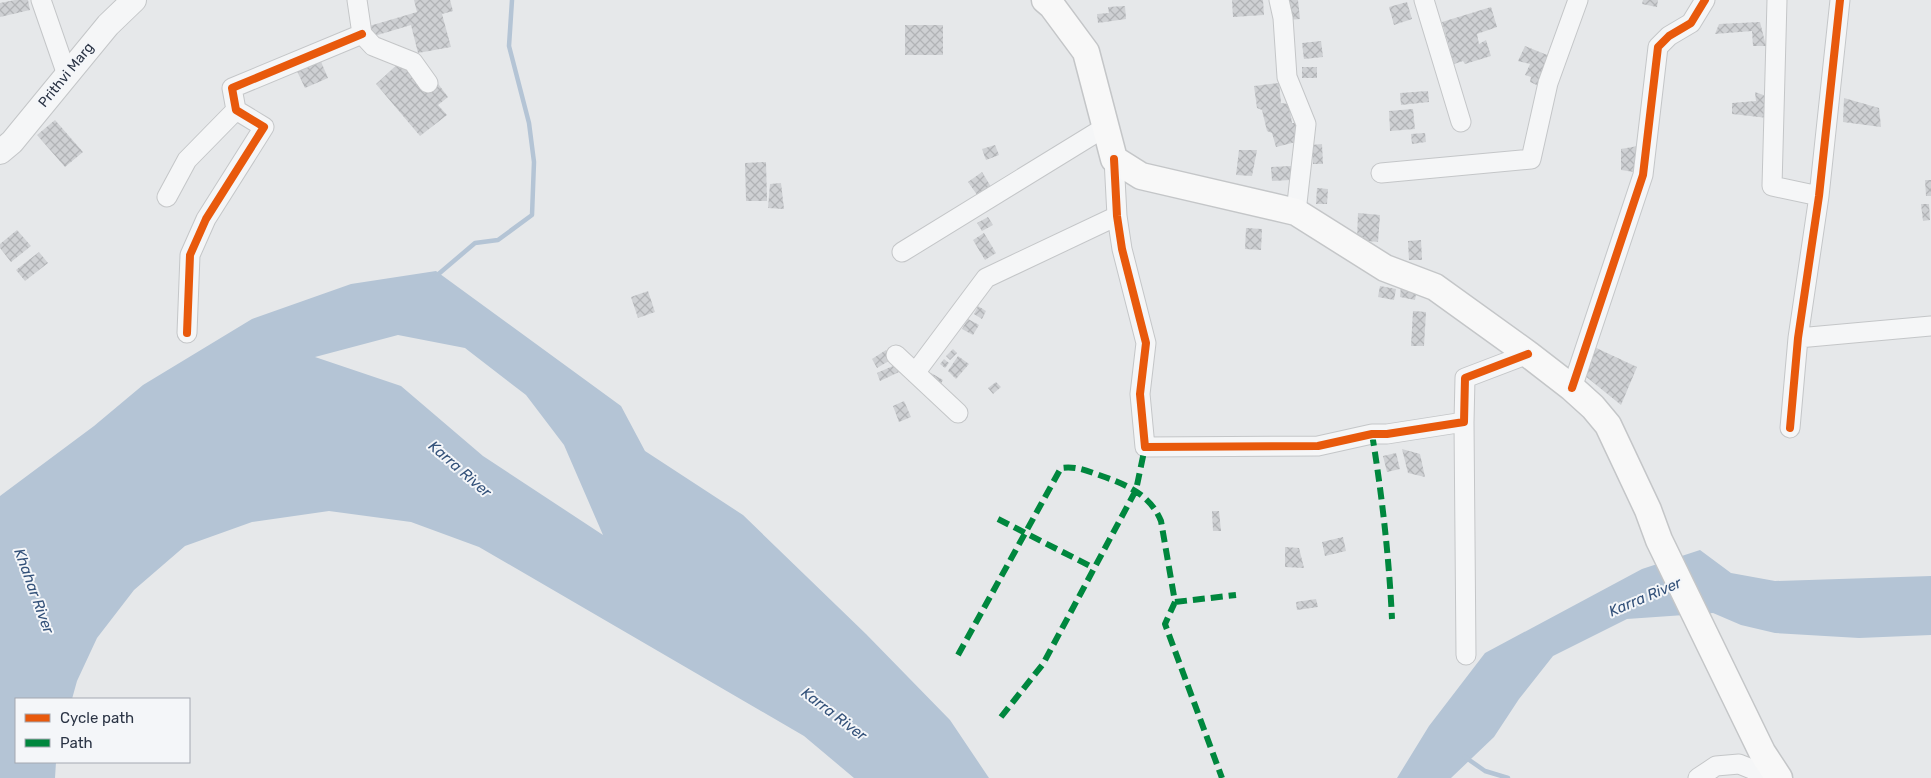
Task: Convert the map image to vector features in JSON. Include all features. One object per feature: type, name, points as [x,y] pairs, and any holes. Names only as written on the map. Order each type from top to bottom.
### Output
[{"type":"main road","points":[[1044,0],[1052,6],[1086,52],[1114,159],[1140,176],[1296,212],[1385,268],[1435,286],[1528,354],[1593,407],[1608,425],[1660,540],[1762,752],[1779,778]]},
{"type":"street","points":[[41,0],[67,75]]},
{"type":"street","name":"Prithvi Marg","points":[[0,152],[12,142],[108,25],[134,0]]},
{"type":"street","points":[[357,0],[362,34],[373,46],[413,62],[428,83]]},
{"type":"street","points":[[1279,0],[1283,18],[1287,77],[1306,124],[1296,212]]},
{"type":"street","points":[[1424,0],[1461,122]]},
{"type":"street","points":[[1381,173],[1531,159],[1548,84],[1578,0]]},
{"type":"street","points":[[1572,388],[1643,176],[1658,46],[1669,36],[1691,23],[1705,0]]},
{"type":"street","points":[[1776,0],[1772,186],[1819,196]]},
{"type":"street","points":[[1790,428],[1798,338],[1819,196],[1840,0]]},
{"type":"street","points":[[187,333],[190,255],[206,219],[264,127],[236,110],[232,88],[362,34]]},
{"type":"street","points":[[167,197],[187,160],[236,110]]},
{"type":"street","points":[[902,252],[1106,126]]},
{"type":"street","points":[[1114,159],[1117,216],[1122,249],[1146,343],[1140,394],[1145,447],[1318,446],[1372,434],[1387,434],[1464,422]]},
{"type":"street","points":[[915,372],[986,278],[1117,216]]},
{"type":"street","points":[[1798,338],[1931,326]]},
{"type":"street","points":[[1466,655],[1465,378],[1528,354]]},
{"type":"street","points":[[896,355],[958,413]]},
{"type":"street","points":[[1698,778],[1716,766],[1739,764],[1774,778]]},
{"type":"water","points":[[436,271],[621,406],[645,451],[743,515],[866,634],[950,720],[989,778],[854,778],[804,736],[479,547],[411,522],[329,511],[252,522],[185,546],[134,590],[97,638],[77,681],[72,698],[15,698],[15,763],[56,763],[55,778],[0,778],[0,496],[94,426],[143,385],[252,319],[351,284]],"holes":[[[398,335],[465,348],[526,395],[564,445],[603,535],[483,456],[401,386],[315,357]]]},
{"type":"water","name":"Karra River","points":[[1700,550],[1731,573],[1775,581],[1931,576],[1931,635],[1859,638],[1775,633],[1741,625],[1713,613],[1627,619],[1553,656],[1519,699],[1494,737],[1451,778],[1397,778],[1429,726],[1485,653],[1642,569]]},
{"type":"building","points":[[28,0],[30,10],[0,17],[0,3]]},
{"type":"building","points":[[414,0],[450,0],[453,11],[442,14],[451,47],[418,53],[411,25],[371,37],[366,27],[417,12]]},
{"type":"building","points":[[1232,0],[1263,0],[1264,15],[1233,17]]},
{"type":"building","points":[[1286,0],[1298,0],[1300,19],[1288,20]]},
{"type":"building","points":[[1643,0],[1658,0],[1657,7],[1642,4]]},
{"type":"building","points":[[1407,2],[1412,19],[1394,25],[1389,7]]},
{"type":"building","points":[[1125,6],[1126,19],[1098,23],[1097,14],[1109,13],[1108,7]]},
{"type":"building","points":[[1491,7],[1497,27],[1477,34],[1479,44],[1486,40],[1491,56],[1465,64],[1463,61],[1454,64],[1442,22]]},
{"type":"building","points":[[1760,22],[1766,46],[1753,46],[1752,31],[1715,34],[1719,24]]},
{"type":"building","points":[[905,25],[943,25],[943,55],[905,55]]},
{"type":"building","points":[[1321,41],[1323,57],[1304,59],[1302,43]]},
{"type":"building","points":[[1525,46],[1552,57],[1541,87],[1530,82],[1531,77],[1525,75],[1530,64],[1518,61]]},
{"type":"building","points":[[319,57],[328,78],[305,88],[295,67]]},
{"type":"building","points":[[400,62],[436,81],[448,97],[438,105],[447,115],[420,136],[376,84]]},
{"type":"building","points":[[1302,67],[1317,67],[1317,78],[1302,78]]},
{"type":"building","points":[[1279,83],[1281,103],[1289,104],[1292,123],[1300,123],[1300,141],[1276,147],[1272,133],[1267,131],[1262,110],[1257,108],[1254,86]]},
{"type":"building","points":[[1428,91],[1429,102],[1401,105],[1400,93]]},
{"type":"building","points":[[1755,92],[1769,97],[1768,118],[1732,114],[1732,103],[1756,101]]},
{"type":"building","points":[[1844,98],[1879,108],[1881,127],[1843,122]]},
{"type":"building","points":[[1413,109],[1415,129],[1390,131],[1389,111]]},
{"type":"building","points":[[55,120],[83,152],[65,167],[37,135]]},
{"type":"building","points":[[1425,133],[1426,142],[1412,144],[1411,134]]},
{"type":"building","points":[[1322,144],[1323,164],[1313,164],[1312,145]]},
{"type":"building","points":[[995,145],[999,155],[986,160],[982,149]]},
{"type":"building","points":[[1638,146],[1634,172],[1621,170],[1621,149]]},
{"type":"building","points":[[1239,150],[1257,150],[1252,176],[1236,175]]},
{"type":"building","points":[[766,162],[767,201],[746,201],[745,163]]},
{"type":"building","points":[[1291,166],[1291,180],[1272,181],[1271,167]]},
{"type":"building","points":[[982,172],[993,190],[980,199],[968,182]]},
{"type":"building","points":[[1925,180],[1931,180],[1931,196],[1926,196]]},
{"type":"building","points":[[781,183],[784,209],[768,208],[770,184]]},
{"type":"building","points":[[1317,188],[1328,189],[1327,204],[1316,204]]},
{"type":"building","points":[[1921,204],[1929,204],[1930,220],[1923,221]]},
{"type":"building","points":[[1358,213],[1380,215],[1378,242],[1357,240]]},
{"type":"building","points":[[988,217],[993,225],[982,231],[977,223]]},
{"type":"building","points":[[1246,228],[1262,229],[1261,250],[1245,249]]},
{"type":"building","points":[[17,230],[31,246],[11,262],[0,248],[0,244]]},
{"type":"building","points":[[984,233],[996,253],[985,260],[973,240]]},
{"type":"building","points":[[1421,240],[1422,260],[1409,260],[1408,241]]},
{"type":"building","points":[[39,252],[48,263],[25,281],[16,270]]},
{"type":"building","points":[[1380,286],[1396,289],[1394,300],[1378,297]]},
{"type":"building","points":[[1401,286],[1417,288],[1415,300],[1400,297]]},
{"type":"building","points":[[648,291],[655,312],[638,318],[631,297]]},
{"type":"building","points":[[978,306],[986,311],[982,319],[974,314]]},
{"type":"building","points":[[1413,311],[1426,312],[1424,346],[1411,346]]},
{"type":"building","points":[[968,319],[979,325],[973,335],[962,329]]},
{"type":"building","points":[[1592,346],[1637,367],[1621,405],[1584,375]]},
{"type":"building","points":[[953,349],[957,353],[950,360],[946,356]]},
{"type":"building","points":[[886,350],[892,359],[877,368],[872,359]]},
{"type":"building","points":[[958,356],[969,364],[956,379],[948,371]]},
{"type":"building","points":[[944,359],[949,363],[945,368],[940,364]]},
{"type":"building","points":[[895,365],[899,372],[880,381],[877,373]]},
{"type":"building","points":[[931,373],[943,380],[939,387],[927,381]]},
{"type":"building","points":[[996,382],[1001,387],[993,394],[988,388]]},
{"type":"building","points":[[904,401],[911,417],[899,422],[893,406]]},
{"type":"building","points":[[1402,449],[1420,454],[1425,477],[1408,473]]},
{"type":"building","points":[[1396,453],[1400,469],[1387,472],[1383,456]]},
{"type":"building","points":[[1212,511],[1219,511],[1221,531],[1213,531]]},
{"type":"building","points":[[1343,537],[1346,551],[1325,556],[1322,542]]},
{"type":"building","points":[[1285,547],[1299,548],[1304,568],[1285,567]]},
{"type":"building","points":[[1316,599],[1318,607],[1297,610],[1296,602]]},
{"type":"waterway","points":[[435,277],[475,243],[498,240],[532,215],[534,162],[529,123],[509,46],[512,0]]},
{"type":"waterway","points":[[1465,757],[1485,771],[1508,778]]},
{"type":"marked path","points":[[1372,434],[1385,526],[1392,619]]},
{"type":"marked path","points":[[1001,717],[1043,664],[1136,490],[1145,447]]},
{"type":"marked path","points":[[958,655],[1061,468],[1085,470],[1127,486],[1136,491],[1150,504],[1161,521],[1175,602],[1165,624],[1222,778]]},
{"type":"marked path","points":[[998,519],[1094,568]]},
{"type":"marked path","points":[[1175,602],[1236,595]]},
{"type":"cycle path","points":[[1572,388],[1643,175],[1658,47],[1669,36],[1691,23],[1705,0]]},
{"type":"cycle path","points":[[1790,428],[1798,338],[1819,196],[1840,0]]},
{"type":"cycle path","points":[[187,333],[190,255],[206,219],[264,127],[236,110],[232,88],[362,34]]},
{"type":"cycle path","points":[[1114,159],[1117,216],[1122,249],[1146,343],[1140,394],[1145,447],[1318,446],[1372,434],[1387,434],[1464,422],[1465,378],[1528,354]]},
{"type":"water label","name":"Khahar River","points":[[34,591]]}]
